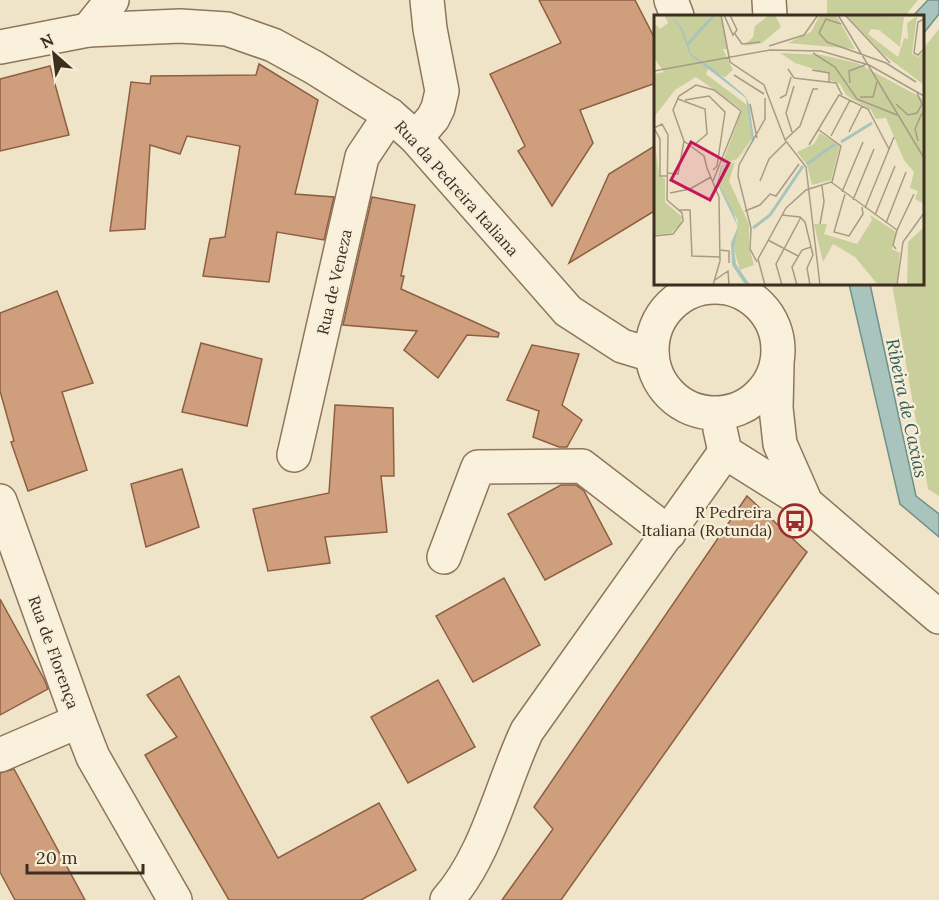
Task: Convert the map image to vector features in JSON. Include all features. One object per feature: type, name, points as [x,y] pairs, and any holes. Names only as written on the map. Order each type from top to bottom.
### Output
[{"type":"street","points":[[88,30],[112,0]]},
{"type":"street","points":[[416,138],[433,118],[442,91],[427,0]]},
{"type":"street","points":[[671,0],[677,15]]},
{"type":"street","points":[[769,0],[770,15]]},
{"type":"street","name":"Rua da Pedreira Italiana","points":[[0,47],[88,30],[180,26],[227,29],[281,50],[315,68],[390,115],[416,138],[568,311],[622,346],[652,355]]},
{"type":"street","name":"Rua de Veneza","points":[[294,455],[362,157],[390,115]]},
{"type":"street","points":[[769,285],[772,324],[778,343],[776,408],[780,444],[806,503]]},
{"type":"street","points":[[772,324],[759,305],[741,293],[718,287],[699,287],[677,300],[663,315],[654,334],[652,355],[656,374],[666,390],[680,403],[697,411],[716,413],[737,409],[755,399],[769,383],[777,364]]},
{"type":"street","points":[[716,413],[725,452],[806,503],[939,617]]},
{"type":"street","points":[[447,900],[460,885],[474,861],[527,731],[725,452]]},
{"type":"street","points":[[444,557],[478,467],[582,466],[669,533]]},
{"type":"street","name":"Rua de Florença","points":[[0,501],[79,721],[0,755]]},
{"type":"street","points":[[79,721],[93,757],[175,900]]},
{"type":"green space","points":[[827,0],[918,0],[906,15],[827,15]]},
{"type":"green space","points":[[939,29],[939,496],[928,489],[892,285],[924,285],[924,48]]},
{"type":"water","points":[[928,0],[939,0],[939,14],[924,33],[924,15],[914,15]]},
{"type":"water","points":[[849,285],[870,285],[916,496],[939,514],[939,537],[900,504]]},
{"type":"building","points":[[539,0],[635,0],[654,37],[654,84],[580,110],[593,143],[552,206],[518,151],[525,146],[490,74],[561,43]]},
{"type":"building","points":[[259,64],[318,100],[295,194],[334,197],[324,240],[277,232],[269,282],[203,276],[210,239],[225,237],[240,146],[187,136],[180,154],[150,145],[145,229],[110,231],[131,82],[150,84],[151,76],[256,75]]},
{"type":"building","points":[[50,66],[69,135],[0,151],[0,79]]},
{"type":"building","points":[[654,146],[654,211],[569,263],[609,174]]},
{"type":"building","points":[[372,197],[415,205],[401,276],[404,276],[401,289],[499,333],[498,337],[467,335],[438,378],[404,350],[417,331],[343,325]]},
{"type":"building","points":[[57,291],[93,383],[62,392],[87,470],[28,491],[11,442],[14,441],[0,391],[0,313]]},
{"type":"building","points":[[201,343],[262,359],[247,426],[182,412]]},
{"type":"building","points":[[532,345],[579,354],[562,405],[582,420],[567,447],[559,447],[533,437],[539,411],[507,400]]},
{"type":"building","points":[[335,405],[393,408],[394,476],[381,476],[387,532],[325,537],[330,563],[268,571],[253,509],[329,493]]},
{"type":"building","points":[[182,469],[199,527],[146,547],[131,484]]},
{"type":"building","points":[[561,485],[576,485],[584,491],[612,544],[545,580],[508,514]]},
{"type":"building","points":[[747,496],[807,552],[561,900],[502,900],[553,829],[534,807]]},
{"type":"building","points":[[504,578],[540,645],[473,682],[436,616]]},
{"type":"building","points":[[0,599],[48,689],[0,715]]},
{"type":"building","points":[[179,676],[278,858],[379,803],[416,870],[361,900],[229,900],[145,755],[177,737],[147,695]]},
{"type":"building","points":[[438,680],[475,747],[408,783],[371,717]]},
{"type":"building","points":[[14,769],[85,900],[15,900],[0,872],[0,773]]},
{"type":"place","name":"R Pedreira Italiana (Rotunda)","points":[[795,521]]},
{"type":"water label","name":"Ribeira de Caxias","points":[[907,408]]}]
